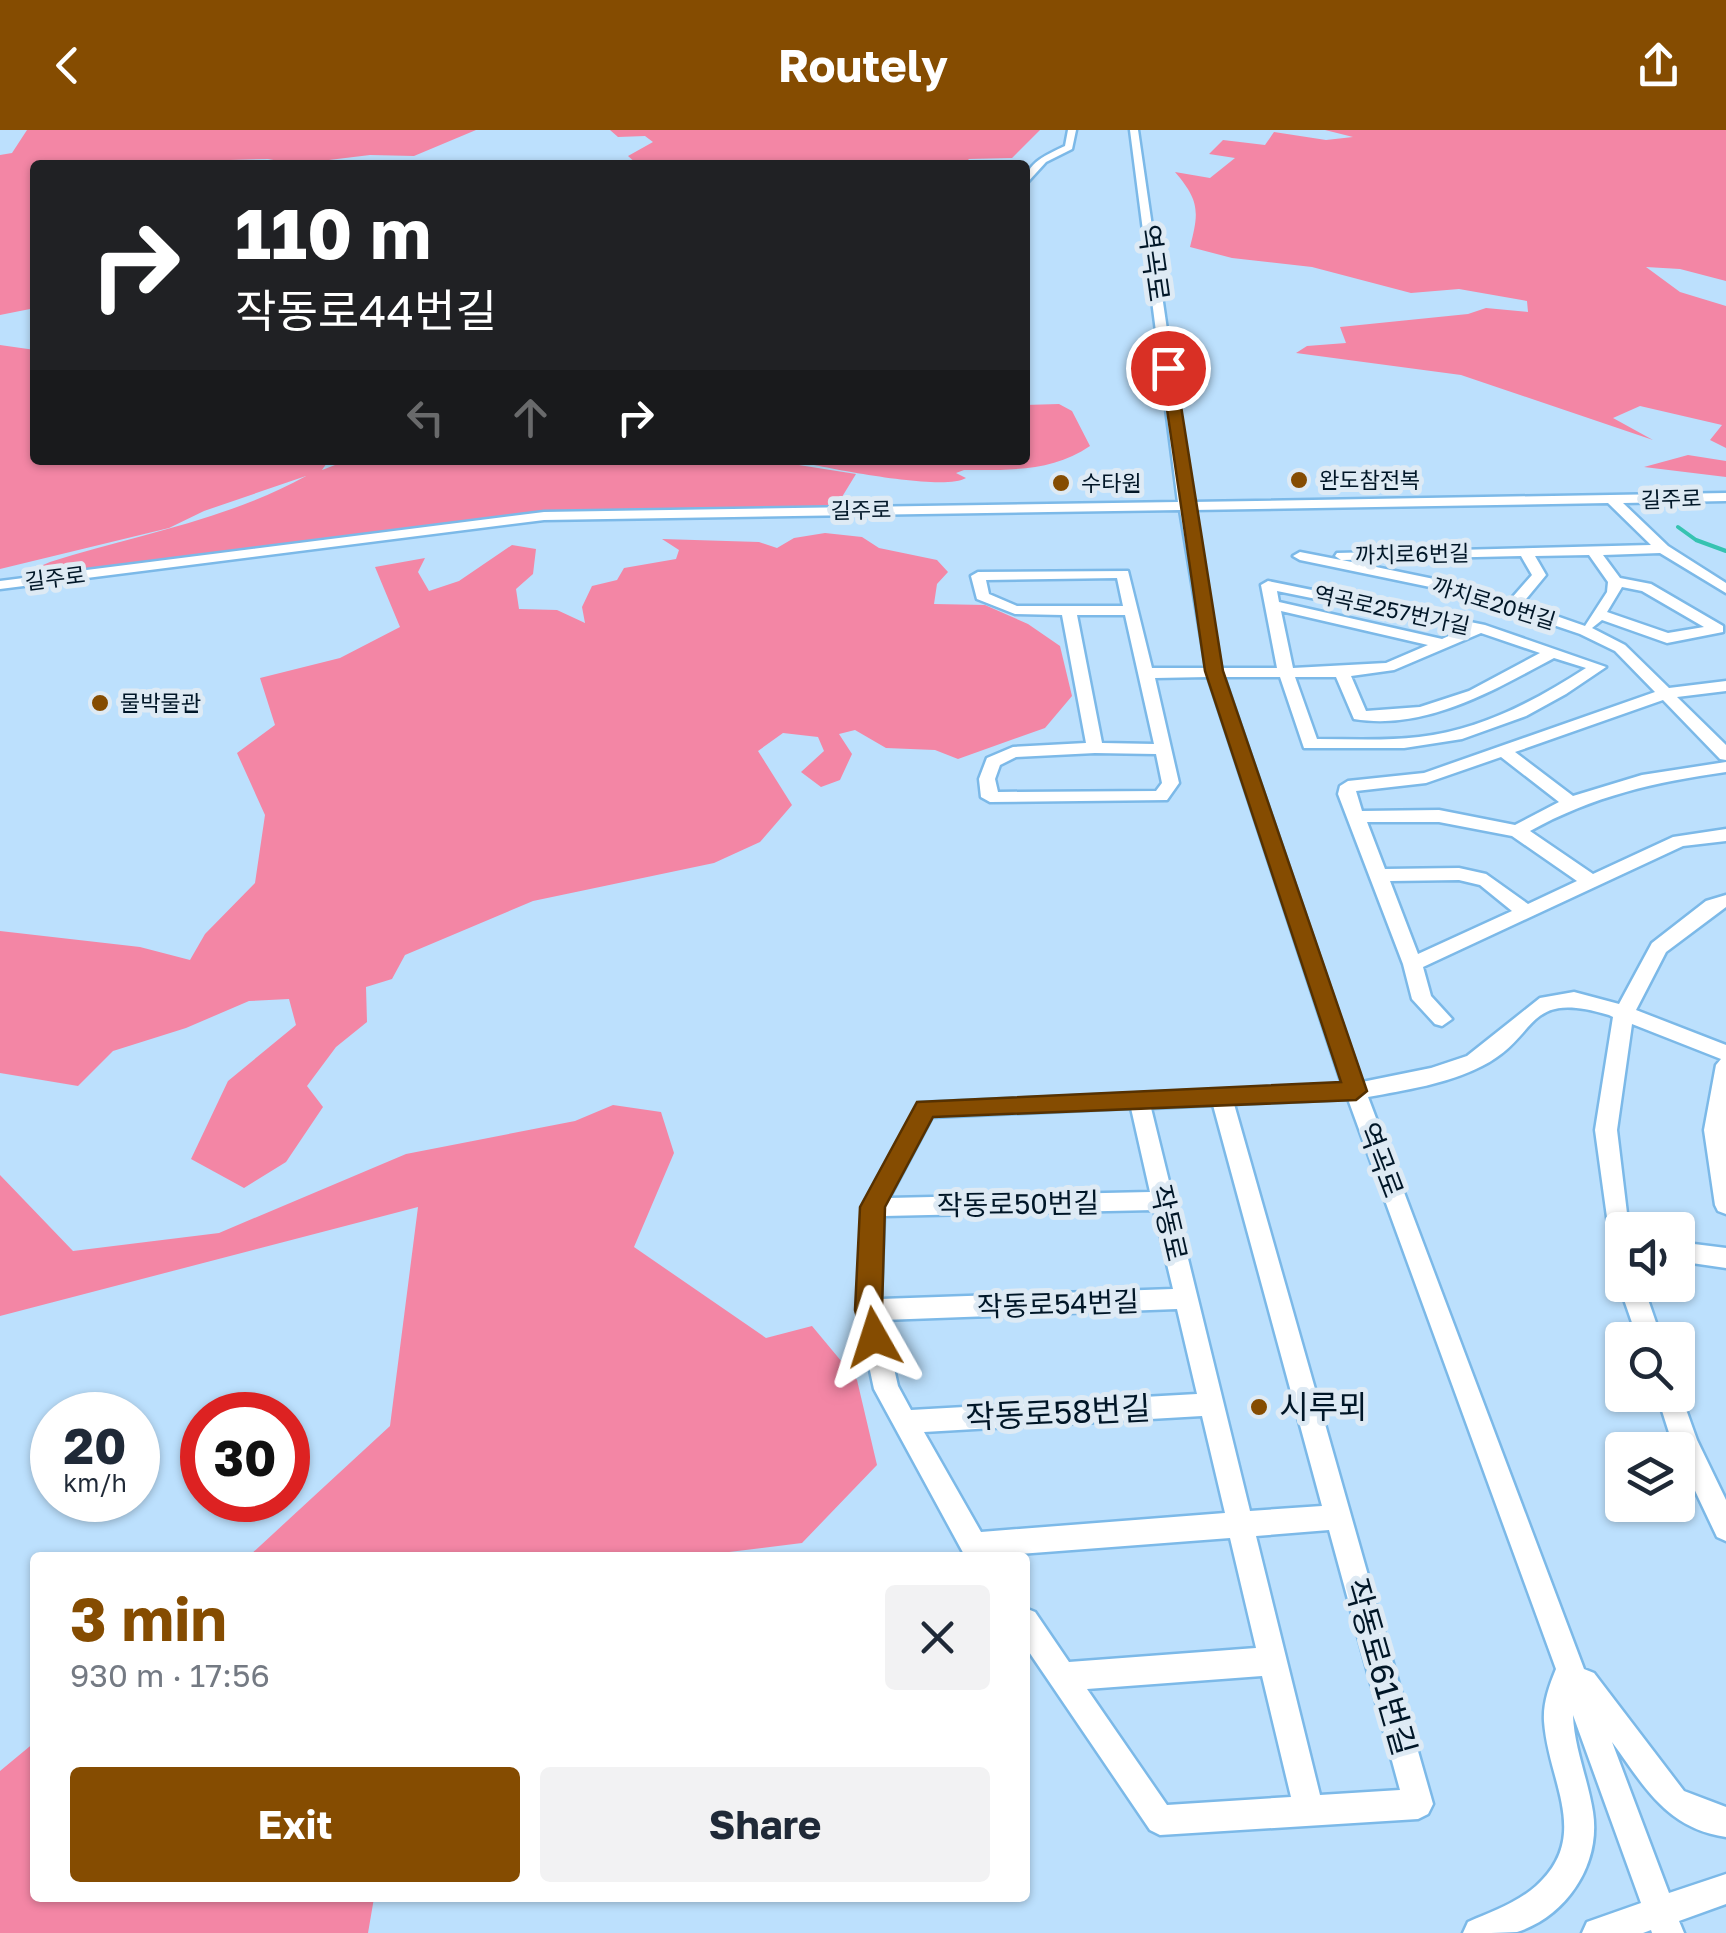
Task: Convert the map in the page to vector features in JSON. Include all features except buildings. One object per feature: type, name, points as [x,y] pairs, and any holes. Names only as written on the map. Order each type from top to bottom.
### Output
[{"type":"street","points":[[1030,176],[1043,160],[1069,147],[1072,130]]},
{"type":"street","name":"역곡로","points":[[1134,130],[1186,508],[1214,671],[1356,1091],[1665,1923]]},
{"type":"street","name":"길주로","points":[[0,585],[544,516],[1726,497]]},
{"type":"street","points":[[1613,500],[1663,550],[1726,589]]},
{"type":"street","name":"까치로6번길","points":[[1300,556],[1663,550]]},
{"type":"street","points":[[1585,631],[1614,592],[1615,582],[1593,551]]},
{"type":"street","points":[[1513,606],[1539,575],[1525,552]]},
{"type":"street","name":"까치로20번길","points":[[1300,556],[1463,589],[1585,631],[1620,648],[1726,755]]},
{"type":"street","points":[[1132,610],[1015,610],[982,596],[978,576],[1123,574],[1148,673],[1164,749],[1171,783],[1161,796],[990,798],[986,779],[992,762],[1013,752],[1164,749]]},
{"type":"street","points":[[1600,614],[1667,638],[1718,629],[1646,587],[1615,582]]},
{"type":"street","name":"역곡로257번가길","points":[[1268,584],[1480,628],[1598,667],[1556,696],[1468,733],[1432,741],[1310,744],[1286,672],[1272,605],[1268,584]]},
{"type":"street","points":[[1272,605],[1444,644]]},
{"type":"street","points":[[1069,611],[1095,748]]},
{"type":"street","points":[[1148,673],[1342,672],[1389,666],[1480,628]]},
{"type":"street","points":[[1360,716],[1422,712],[1458,700],[1553,652]]},
{"type":"street","points":[[1342,672],[1370,743]]},
{"type":"street","points":[[1442,1019],[1422,998],[1348,786],[1426,778],[1668,693],[1726,686]]},
{"type":"street","points":[[1504,751],[1569,801]]},
{"type":"street","points":[[1516,831],[1569,801],[1642,778],[1726,767]]},
{"type":"street","points":[[1356,818],[1439,816],[1516,831],[1592,882]]},
{"type":"street","points":[[1413,964],[1679,841],[1726,835]]},
{"type":"street","points":[[1378,875],[1459,874],[1486,880],[1526,912]]},
{"type":"street","points":[[1617,1212],[1606,1130],[1624,1013],[1659,948],[1713,905],[1726,901]]},
{"type":"street","points":[[1221,1096],[1338,1517],[977,1551],[886,1389],[868,1310],[873,1207],[926,1108],[1139,1100],[1221,1096],[1356,1091],[1415,1081],[1477,1060],[1535,1009],[1562,998],[1624,1013],[1726,1053]]},
{"type":"street","points":[[1726,1065],[1715,1130],[1726,1206]]},
{"type":"street","name":"작동로","points":[[1139,1100],[1308,1808]]},
{"type":"street","name":"작동로50번길","points":[[873,1207],[1163,1201]]},
{"type":"street","points":[[1695,1254],[1726,1258]]},
{"type":"street","name":"작동로54번길","points":[[868,1310],[1187,1299]]},
{"type":"street","name":"작동로58번길","points":[[904,1422],[1212,1404]]},
{"type":"street","points":[[1675,1412],[1723,1514]]},
{"type":"street","name":"작동로61번길","points":[[1308,1808],[1418,1804],[1338,1517]]},
{"type":"street","points":[[1030,1629],[1160,1820],[1308,1808]]},
{"type":"street","points":[[1062,1676],[1272,1661]]},
{"type":"street","points":[[1571,1666],[1674,1801],[1713,1820],[1726,1822]]},
{"type":"street","points":[[1479,1933],[1526,1912],[1548,1896],[1573,1866],[1581,1826],[1559,1728],[1558,1704],[1571,1666]]},
{"type":"street","points":[[1598,1933],[1665,1923],[1726,1889]]},
{"type":"shaded area","points":[[27,130],[476,130],[414,156],[370,155],[329,160],[30,160],[30,309],[0,315],[0,155],[12,153]]},
{"type":"shaded area","points":[[610,130],[1040,130],[1012,158],[969,160],[632,160],[628,156],[653,142],[645,136],[618,137]]},
{"type":"shaded area","points":[[1325,130],[1726,130],[1726,281],[1680,269],[1646,267],[1680,292],[1726,306],[1726,448],[1710,440],[1722,425],[1640,406],[1613,418],[1653,440],[1461,375],[1296,353],[1307,346],[1346,343],[1340,327],[1468,314],[1486,308],[1528,312],[1527,301],[1459,289],[1411,293],[1312,267],[1232,258],[1190,247],[1195,207],[1175,172],[1210,178],[1235,158],[1209,154],[1223,140],[1265,145],[1274,132],[1326,140],[1353,137]]},
{"type":"shaded area","points":[[0,345],[30,349],[30,465],[326,465],[322,470],[335,465],[799,465],[856,474],[834,510],[544,516],[28,581],[29,571],[50,562],[180,525],[213,515],[306,476],[204,511],[169,528],[0,569]]},
{"type":"shaded area","points":[[1059,404],[1072,411],[1090,446],[1045,465],[964,470],[956,473],[966,478],[953,482],[881,477],[817,465],[1030,465],[1030,405]]},
{"type":"shaded area","points":[[1688,455],[1726,461],[1726,477],[1644,467]]},
{"type":"shaded area","points":[[825,533],[862,537],[879,548],[937,560],[948,572],[937,584],[934,604],[985,605],[1028,624],[1060,646],[1072,696],[1045,728],[958,759],[935,750],[886,748],[855,730],[839,734],[852,754],[840,780],[821,787],[801,772],[824,751],[818,737],[783,733],[758,751],[792,805],[760,842],[714,863],[533,901],[405,955],[392,979],[366,987],[367,1022],[336,1047],[307,1086],[323,1107],[286,1162],[244,1188],[191,1159],[228,1081],[296,1025],[289,999],[249,1001],[186,1028],[113,1051],[78,1086],[0,1073],[0,931],[140,947],[190,960],[205,934],[255,883],[265,815],[237,753],[275,725],[260,678],[340,658],[400,627],[375,567],[425,558],[418,572],[429,591],[459,581],[512,545],[536,549],[533,574],[516,589],[519,609],[557,610],[585,623],[582,607],[592,586],[617,580],[624,568],[676,559],[679,550],[662,539],[759,542],[777,548],[794,538]]},
{"type":"shaded area","points":[[613,1105],[661,1112],[674,1153],[634,1247],[766,1338],[812,1326],[857,1380],[877,1465],[802,1543],[729,1552],[253,1552],[286,1522],[310,1522],[310,1500],[390,1426],[418,1207],[0,1316],[0,1175],[73,1251],[219,1233],[406,1154],[575,1121]]},
{"type":"shaded area","points":[[30,1746],[30,1902],[373,1902],[368,1933],[0,1933],[0,1771]]},
{"type":"waterway","points":[[1678,527],[1696,540],[1726,551]]},
{"type":"place","name":"완도참전복","points":[[1299,480]]},
{"type":"place","name":"수타원","points":[[1061,483]]},
{"type":"place","name":"물박물관","points":[[100,703]]},
{"type":"place","name":"시루뫼","points":[[1259,1407]]},
{"type":"route","points":[[874,1337],[868,1310],[873,1207],[926,1108],[1356,1091],[1214,671],[1186,508],[1168,368]]}]
